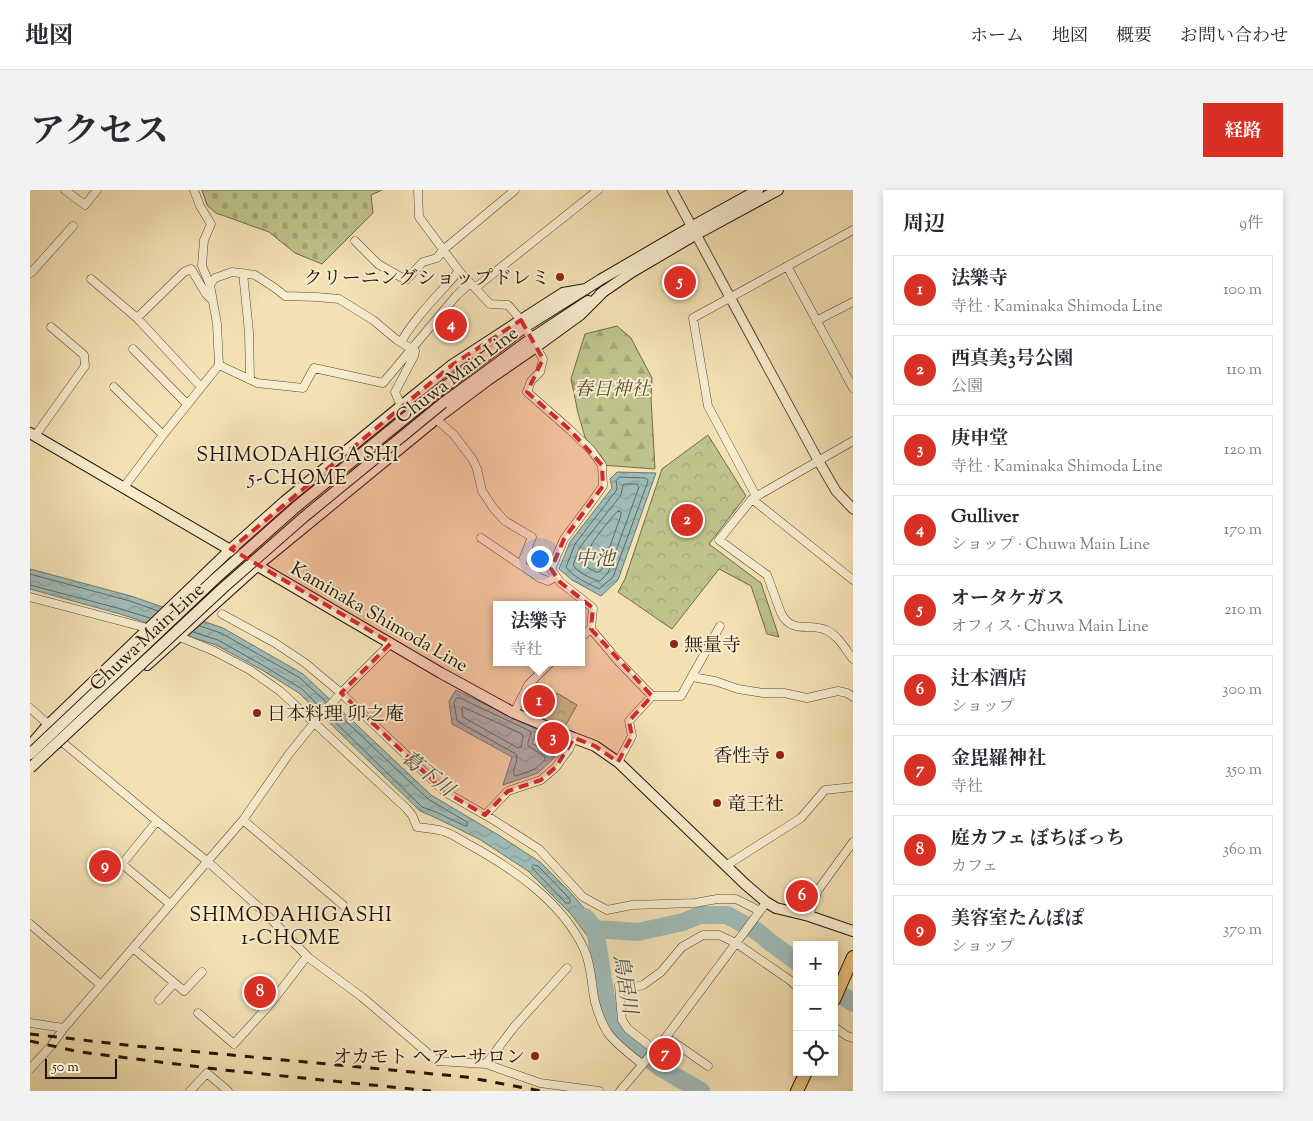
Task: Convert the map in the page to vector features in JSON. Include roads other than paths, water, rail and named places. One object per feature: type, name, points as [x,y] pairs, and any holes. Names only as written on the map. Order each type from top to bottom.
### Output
[{"type":"highway","points":[[838,991],[853,957]]},
{"type":"highway","points":[[797,1091],[804,1076]]},
{"type":"main road","points":[[30,768],[258,565],[436,419],[534,343],[580,315],[604,291],[758,190]]},
{"type":"main road","points":[[30,746],[49,725],[230,549],[285,501],[452,365],[523,324],[563,294],[586,289],[693,231],[778,190]]},
{"type":"main road","name":"Chuwa Main Line","points":[[30,754],[224,571],[296,507],[523,324]]},
{"type":"main road","name":"Chuwa Main Line","points":[[30,768],[224,588],[304,517],[443,403],[534,343]]},
{"type":"main road","name":"Kaminaka Shimoda Line","points":[[32,434],[441,673],[514,713],[595,746],[618,762],[727,865],[763,906],[809,916],[853,931]]},
{"type":"street","points":[[65,190],[85,205],[97,190]]},
{"type":"street","points":[[124,487],[218,365],[217,324],[210,285],[202,266],[204,240],[211,224],[200,206],[194,190]]},
{"type":"street","points":[[418,190],[419,217],[443,250],[459,271],[490,304],[508,305],[523,324],[543,359],[540,372],[531,381],[527,392],[591,450],[602,465],[603,486],[564,539],[551,568],[560,582],[584,601]]},
{"type":"street","points":[[355,241],[378,264],[406,280],[423,262],[437,258],[443,250],[515,190]]},
{"type":"street","points":[[218,365],[257,383],[303,388],[314,368],[383,383],[456,296],[473,286],[598,190]]},
{"type":"street","points":[[672,190],[818,460],[836,491],[853,510]]},
{"type":"street","points":[[30,271],[73,226]]},
{"type":"street","points":[[853,230],[693,318],[708,406],[754,497],[853,580]]},
{"type":"street","points":[[787,266],[816,321],[850,373],[853,388]]},
{"type":"street","points":[[137,318],[184,272],[192,269],[206,294],[212,300]]},
{"type":"street","points":[[401,342],[423,312],[459,271]]},
{"type":"street","points":[[210,285],[215,278],[232,272],[255,275],[285,296],[317,296],[339,299],[373,320],[397,340],[415,350],[414,356],[394,392],[401,406]]},
{"type":"street","points":[[243,273],[249,332],[250,379]]},
{"type":"street","points":[[91,279],[137,318],[201,387]]},
{"type":"street","points":[[816,321],[853,302]]},
{"type":"street","points":[[32,434],[85,366],[84,355],[51,327]]},
{"type":"street","points":[[133,350],[187,404]]},
{"type":"street","points":[[114,387],[163,435]]},
{"type":"street","points":[[436,419],[454,435],[473,460],[482,491],[494,508],[505,521],[532,537],[521,565]]},
{"type":"street","points":[[853,441],[754,497],[719,540],[767,575],[780,613],[788,623],[799,627],[826,630],[837,638],[853,659]]},
{"type":"street","points":[[480,538],[540,578],[548,581],[556,577]]},
{"type":"street","points":[[30,597],[179,637],[214,651],[250,670],[280,691],[406,808],[412,814],[417,828],[432,828],[445,831],[480,851],[515,872],[538,890],[561,913],[574,930],[585,951],[591,970],[595,1002],[602,1022],[609,1034],[642,1064]]},
{"type":"street","points":[[585,602],[593,608],[592,629],[619,662],[652,696],[681,696],[720,626]]},
{"type":"street","points":[[222,614],[305,663],[341,693],[445,792],[539,849],[583,897],[607,910],[632,905],[695,904],[716,899],[736,899],[763,906],[666,1037],[620,1091]]},
{"type":"street","points":[[585,634],[592,629]]},
{"type":"street","points":[[30,1069],[243,820],[288,754],[314,723],[391,643]]},
{"type":"street","points":[[514,713],[528,685],[547,666]]},
{"type":"street","points":[[692,677],[763,694],[784,693],[807,698],[838,691],[853,697]]},
{"type":"street","points":[[618,762],[632,736],[630,720],[652,696]]},
{"type":"street","points":[[30,708],[49,725],[30,742]]},
{"type":"street","points":[[485,815],[508,791],[541,780],[556,767],[569,749],[574,738]]},
{"type":"street","points":[[30,773],[61,741],[207,861],[262,910],[308,956],[362,997],[437,1061],[486,1064],[540,1082],[599,1091]]},
{"type":"street","points":[[727,865],[801,818],[825,790],[853,787]]},
{"type":"street","points":[[243,820],[343,905]]},
{"type":"street","points":[[157,821],[122,864],[170,904]]},
{"type":"street","points":[[809,916],[818,890],[853,842]]},
{"type":"street","points":[[30,924],[101,985]]},
{"type":"street","points":[[654,1050],[628,1029],[622,1020],[619,986],[627,989],[643,985],[662,972],[682,947],[703,935],[719,935],[736,943],[796,986]]},
{"type":"street","points":[[133,948],[184,991],[202,972]]},
{"type":"street","points":[[198,1012],[234,1044],[272,1003],[308,956]]},
{"type":"street","points":[[486,1064],[514,1027],[567,968]]},
{"type":"street","points":[[159,1000],[174,983]]},
{"type":"street","points":[[30,1023],[64,1028]]},
{"type":"street","points":[[838,1030],[853,1038]]},
{"type":"street","points":[[666,1037],[708,1066]]},
{"type":"street","points":[[190,1091],[207,1073],[228,1091]]},
{"type":"water","name":"中池","points":[[617,472],[656,473],[618,580],[601,596],[572,580],[559,569],[570,542],[612,488],[610,479]]},
{"type":"water","points":[[30,569],[131,596],[223,628],[303,674],[431,795],[540,862],[572,894],[594,920],[604,925],[602,939],[589,938],[571,914],[528,871],[479,839],[420,811],[299,693],[216,645],[120,614],[30,589]]},
{"type":"water","points":[[456,690],[538,730],[532,743],[555,757],[538,773],[503,785],[512,757],[452,724],[449,701]]},
{"type":"waterway","name":"葛下川","points":[[585,917],[595,929],[638,932],[683,922],[700,915],[727,915],[758,932],[793,959]]},
{"type":"waterway","name":"鳥居川","points":[[595,929],[612,1027],[627,1042],[661,1068],[701,1091]]},
{"type":"waterway","name":"葛下川","points":[[838,992],[853,1003]]},
{"type":"railway","points":[[30,1034],[135,1046],[466,1077],[541,1091]]},
{"type":"railway","points":[[30,1041],[80,1052],[224,1070],[431,1091]]},
{"type":"place","name":"クリーニングショップドレミ","points":[[560,277]]},
{"type":"place","name":"オータケガス","points":[[680,282]]},
{"type":"place","name":"Gulliver","points":[[451,325]]},
{"type":"place","name":"西真美3号公園","points":[[687,520]]},
{"type":"place","name":"無量寺","points":[[674,644]]},
{"type":"place","name":"法樂寺","points":[[539,701]]},
{"type":"place","name":"日本料理 卯之庵","points":[[257,713]]},
{"type":"place","name":"庚申堂","points":[[553,738]]},
{"type":"place","name":"香性寺","points":[[780,755]]},
{"type":"place","name":"竜王社","points":[[717,803]]},
{"type":"place","name":"美容室たんぽぽ","points":[[105,866]]},
{"type":"place","name":"辻本酒店","points":[[802,896]]},
{"type":"place","name":"庭カフェ ぼちぼっち","points":[[260,992]]},
{"type":"place","name":"金毘羅神社","points":[[665,1054]]},
{"type":"place","name":"オカモト ヘアーサロン","points":[[535,1056]]},
{"type":"district","name":"SHIMODAHIGASHI 5-CHOME","points":[[298,466]]},
{"type":"district","name":"SHIMODAHIGASHI 1-CHOME","points":[[291,926]]},
{"type":"park label","name":"春日神社","points":[[612,388]]}]
